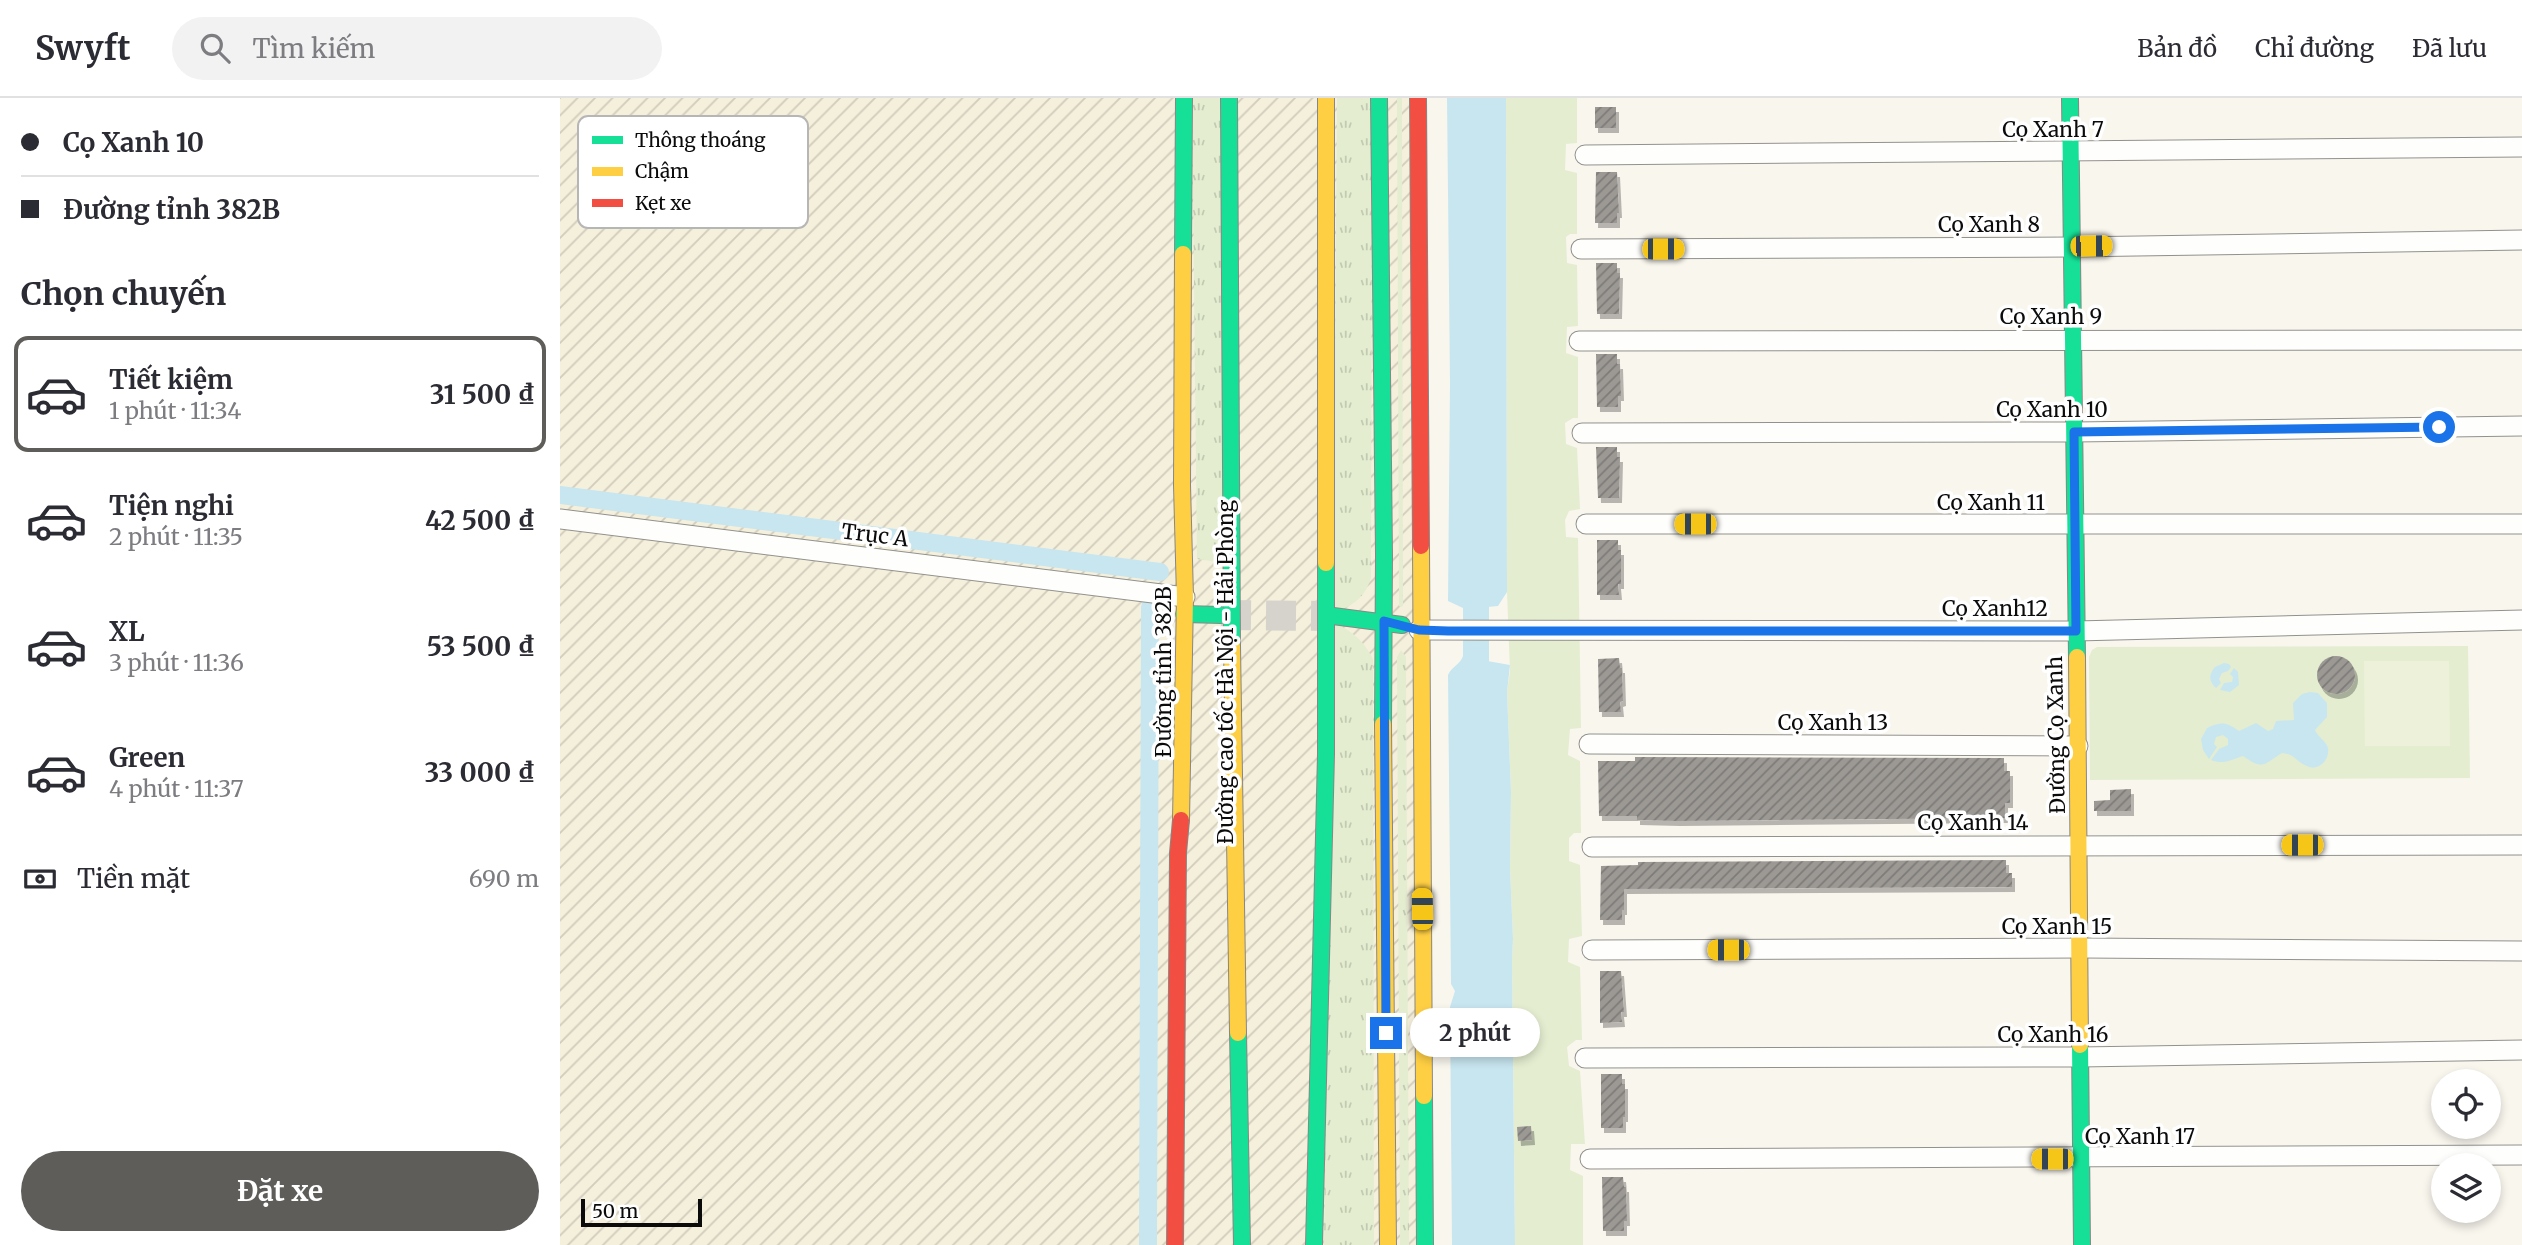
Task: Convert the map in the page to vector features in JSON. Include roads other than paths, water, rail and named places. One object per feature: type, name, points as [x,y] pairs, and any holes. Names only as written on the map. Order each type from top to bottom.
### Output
[{"type":"main road","name":"Đường tỉnh 382B","points":[[1175,1245],[1178,853],[1183,801],[1184,98]]},
{"type":"main road","points":[[1229,98],[1232,691],[1242,1245]]},
{"type":"main road","name":"Đường cao tốc Hà Nội - Hải Phòng","points":[[1245,98],[1249,1245]]},
{"type":"main road","points":[[1311,1245],[1326,754],[1326,98]]},
{"type":"main road","points":[[1379,98],[1388,1245]]},
{"type":"main road","points":[[1418,98],[1421,451],[1419,630],[1425,1245]]},
{"type":"main road","name":"Đường Cọ Xanh","points":[[2070,98],[2077,746],[2082,948],[2079,1057],[2082,1245]]},
{"type":"main road","points":[[1310,363],[1311,1245]]},
{"type":"main road","points":[[1184,605],[1221,615]]},
{"type":"main road","points":[[1333,616],[1384,621],[1419,630]]},
{"type":"street","name":"Cọ Xanh 7","points":[[1585,155],[2522,147]]},
{"type":"street","name":"Cọ Xanh 8","points":[[1581,250],[2072,247],[2522,240]]},
{"type":"street","name":"Cọ Xanh 9","points":[[1579,341],[2522,340]]},
{"type":"street","name":"Cọ Xanh 10","points":[[1581,433],[2074,432],[2522,426]]},
{"type":"street","name":"Trục A","points":[[560,519],[1184,605]]},
{"type":"street","name":"Cọ Xanh 11","points":[[1586,524],[2522,524]]},
{"type":"street","name":"Cọ Xanh12","points":[[1419,630],[2076,631],[2522,620]]},
{"type":"street","name":"Cọ Xanh 13","points":[[1589,744],[2077,746]]},
{"type":"street","name":"Cọ Xanh 14","points":[[1592,847],[2522,845]]},
{"type":"street","name":"Cọ Xanh 15","points":[[1592,950],[2082,948],[2522,951]]},
{"type":"street","name":"Cọ Xanh 16","points":[[1585,1058],[2079,1057],[2522,1050]]},
{"type":"street","name":"Cọ Xanh 17","points":[[1590,1160],[2522,1155]]},
{"type":"water","points":[[1447,98],[1506,98],[1507,592],[1498,606],[1477,608],[1476,659],[1510,665],[1507,692],[1511,792],[1515,1245],[1452,1245],[1450,1007],[1455,991],[1451,984],[1448,675],[1463,656],[1463,608],[1448,601],[1450,383]]},
{"type":"water","points":[[2224,663],[2231,667],[2222,673],[2219,679],[2221,683],[2216,688],[2210,676],[2215,667]]},
{"type":"water","points":[[2234,668],[2238,672],[2239,685],[2230,692],[2220,690],[2224,683],[2232,682],[2233,677],[2230,674]]},
{"type":"water","points":[[2318,693],[2327,703],[2327,717],[2315,730],[2328,748],[2327,757],[2319,766],[2307,766],[2282,753],[2260,765],[2243,756],[2223,762],[2211,760],[2219,749],[2228,745],[2228,739],[2223,735],[2216,737],[2214,744],[2217,747],[2209,759],[2203,750],[2201,739],[2207,728],[2224,724],[2239,731],[2256,723],[2268,731],[2273,729],[2276,721],[2294,720],[2293,703],[2302,694]]},
{"type":"waterway","points":[[560,495],[1160,572]]},
{"type":"waterway","points":[[1480,584],[1480,682]]},
{"type":"waterway","points":[[1148,1245],[1150,607]]},
{"type":"tunnel","points":[[1221,615],[1333,616]]}]
